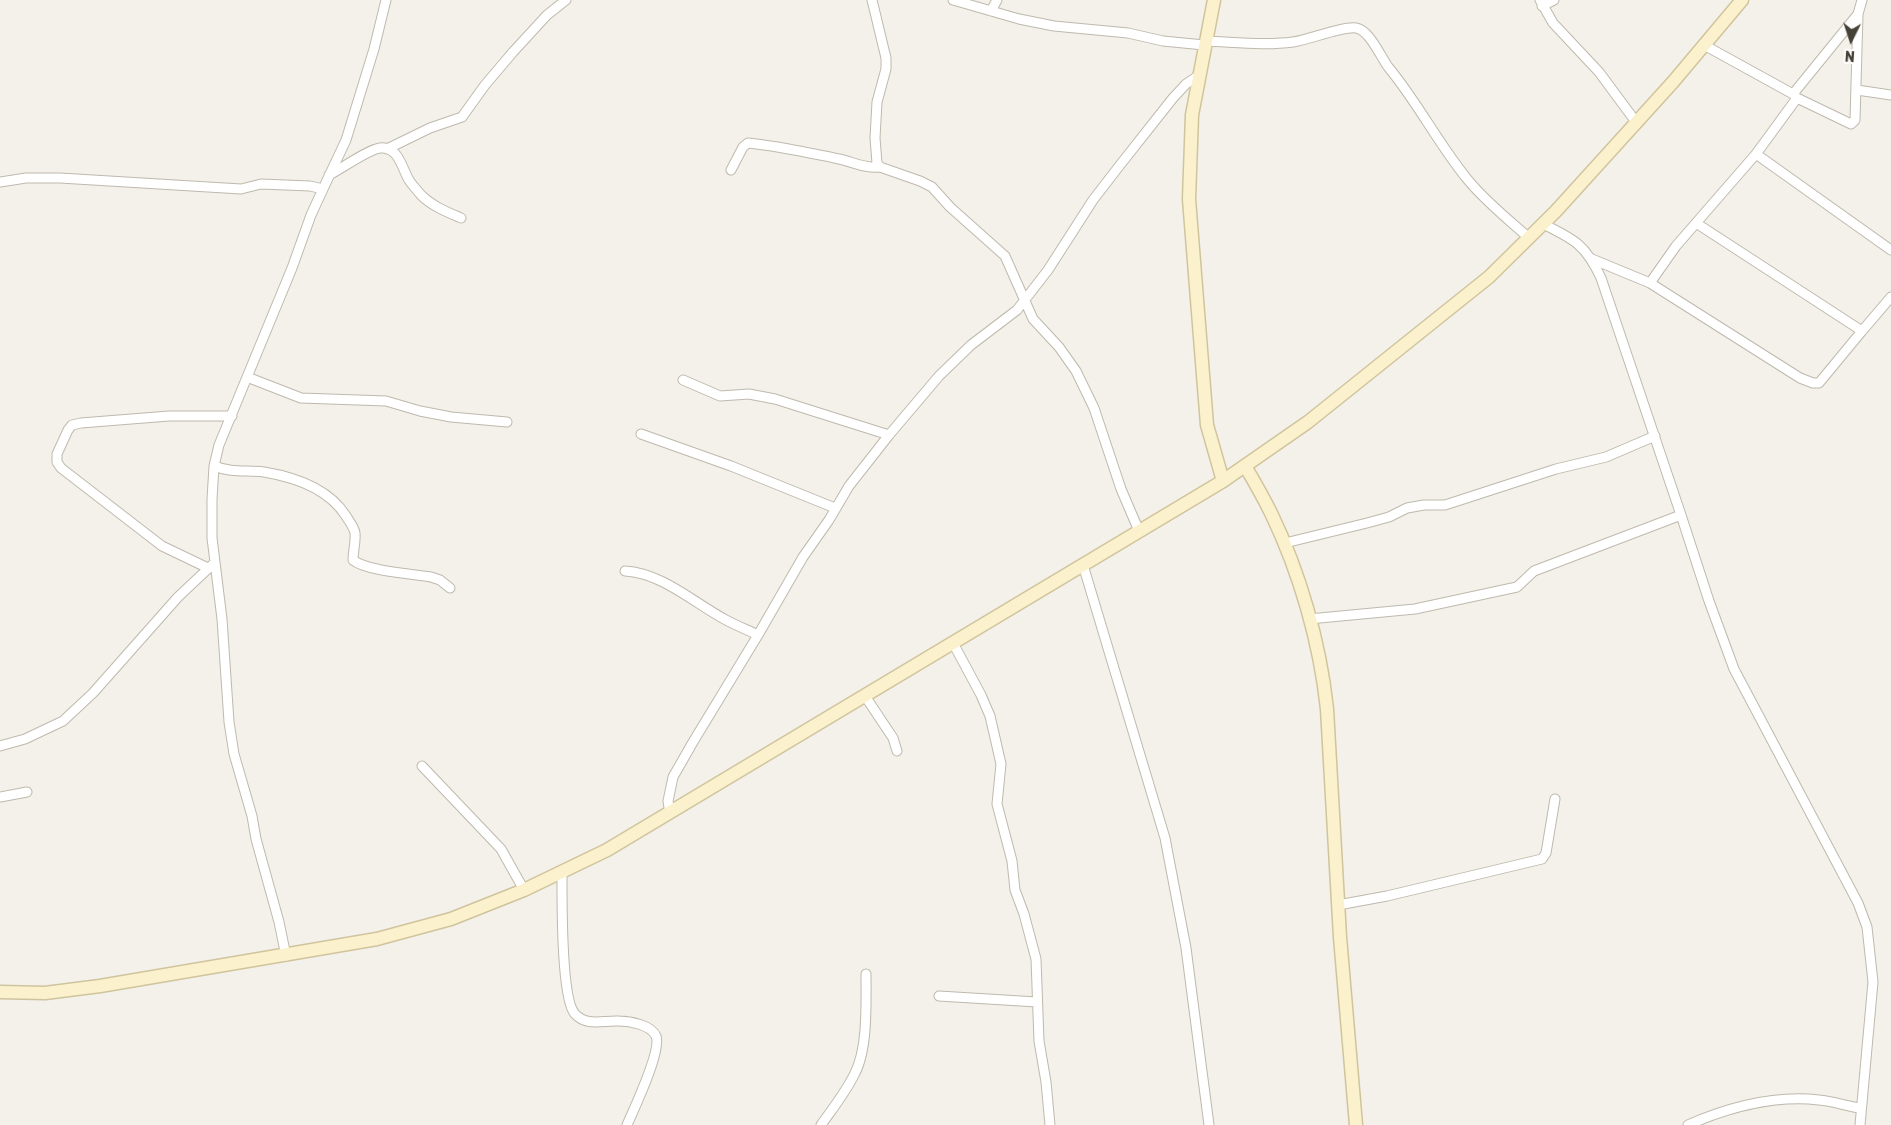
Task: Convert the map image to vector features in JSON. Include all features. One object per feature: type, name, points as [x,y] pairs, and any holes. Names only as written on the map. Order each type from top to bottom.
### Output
[{"type":"main road","points":[[1214,0],[1192,115],[1189,199],[1207,425],[1223,481]]},
{"type":"main road","points":[[0,992],[45,993],[100,986],[286,956],[377,939],[451,920],[524,890],[607,850],[1223,481],[1308,422],[1489,277],[1529,238],[1636,122],[1742,0]]},
{"type":"main road","points":[[1245,466],[1285,543],[1314,633],[1326,692],[1338,905],[1356,1125]]},
{"type":"street","points":[[286,956],[279,922],[256,839],[252,816],[234,754],[229,722],[222,619],[211,565],[214,466],[219,446],[292,268],[311,215],[346,140],[374,49],[386,0]]},
{"type":"street","points":[[387,149],[430,128],[462,117],[485,85],[513,52],[547,15],[566,0]]},
{"type":"street","points":[[872,0],[886,58],[886,70],[877,102],[876,116],[875,157],[876,163],[880,167]]},
{"type":"street","points":[[953,0],[1019,19],[1054,26],[1128,33],[1163,41],[1274,44],[1294,42],[1356,28],[1368,36],[1387,66],[1406,89],[1469,181],[1529,238]]},
{"type":"street","points":[[991,11],[997,0]]},
{"type":"street","points":[[1554,0],[1541,3],[1553,23],[1598,72],[1636,122]]},
{"type":"street","points":[[1704,45],[1795,96],[1851,124],[1855,120],[1858,14],[1862,0]]},
{"type":"street","points":[[1650,283],[1676,246],[1756,154],[1795,96],[1858,14]]},
{"type":"street","points":[[670,813],[668,801],[673,778],[692,742],[758,635],[803,557],[849,486],[938,376],[971,345],[1017,310],[1024,302],[1048,270],[1093,200],[1120,164],[1173,98],[1186,84],[1198,76]]},
{"type":"street","points":[[1857,90],[1891,96]]},
{"type":"street","points":[[731,170],[743,147],[748,143],[826,156],[853,162],[868,168],[880,167],[932,187],[950,207],[1005,256],[1033,319],[1059,347],[1076,371],[1094,408],[1121,489],[1139,531]]},
{"type":"street","points":[[329,175],[368,153],[380,148],[387,149],[399,157],[409,181],[422,196],[432,205],[461,218]]},
{"type":"street","points":[[1756,154],[1891,250]]},
{"type":"street","points":[[0,182],[26,178],[60,178],[241,190],[261,184],[310,186],[323,189]]},
{"type":"street","points":[[1696,222],[1862,331]]},
{"type":"street","points":[[1542,224],[1579,244],[1592,259],[1601,278],[1709,602],[1734,669],[1858,902],[1867,927],[1873,982],[1860,1108],[1860,1125]]},
{"type":"street","points":[[1592,259],[1650,283],[1800,378],[1813,383],[1819,383],[1891,297]]},
{"type":"street","points":[[247,377],[301,398],[386,401],[420,411],[451,417],[507,422]]},
{"type":"street","points":[[684,380],[720,396],[749,394],[775,399],[889,435]]},
{"type":"street","points":[[211,565],[162,546],[60,468],[57,462],[58,454],[68,430],[72,425],[81,423],[169,416],[232,416]]},
{"type":"street","points":[[641,434],[732,466],[787,490],[836,508]]},
{"type":"street","points":[[1285,543],[1389,517],[1407,508],[1424,505],[1445,505],[1556,469],[1606,457],[1655,436]]},
{"type":"street","points":[[214,466],[237,472],[261,472],[281,476],[324,493],[336,502],[352,524],[355,533],[353,560],[363,566],[431,577],[440,580],[450,588]]},
{"type":"street","points":[[1309,619],[1415,609],[1517,587],[1534,571],[1681,515]]},
{"type":"street","points":[[0,746],[25,739],[63,721],[93,693],[178,597],[211,565]]},
{"type":"street","points":[[1084,565],[1165,838],[1186,948],[1209,1125]]},
{"type":"street","points":[[625,571],[638,572],[653,578],[725,620],[758,635]]},
{"type":"street","points":[[953,643],[981,695],[990,716],[996,742],[1000,764],[997,804],[1012,861],[1015,890],[1024,914],[1036,959],[1039,1041],[1046,1082],[1050,1125]]},
{"type":"street","points":[[865,696],[893,738],[897,751]]},
{"type":"street","points":[[422,766],[501,849],[524,890]]},
{"type":"street","points":[[0,797],[27,792]]},
{"type":"street","points":[[1338,905],[1387,896],[1542,859],[1546,853],[1556,799]]},
{"type":"street","points":[[562,872],[565,976],[574,1013],[582,1020],[595,1023],[619,1020],[645,1026],[655,1035],[657,1045],[641,1093],[627,1125]]},
{"type":"street","points":[[822,1125],[856,1071],[866,1013],[866,974]]},
{"type":"street","points":[[938,996],[1037,1002]]},
{"type":"street","points":[[1688,1125],[1714,1114],[1743,1107],[1802,1099],[1821,1100],[1860,1108]]}]
